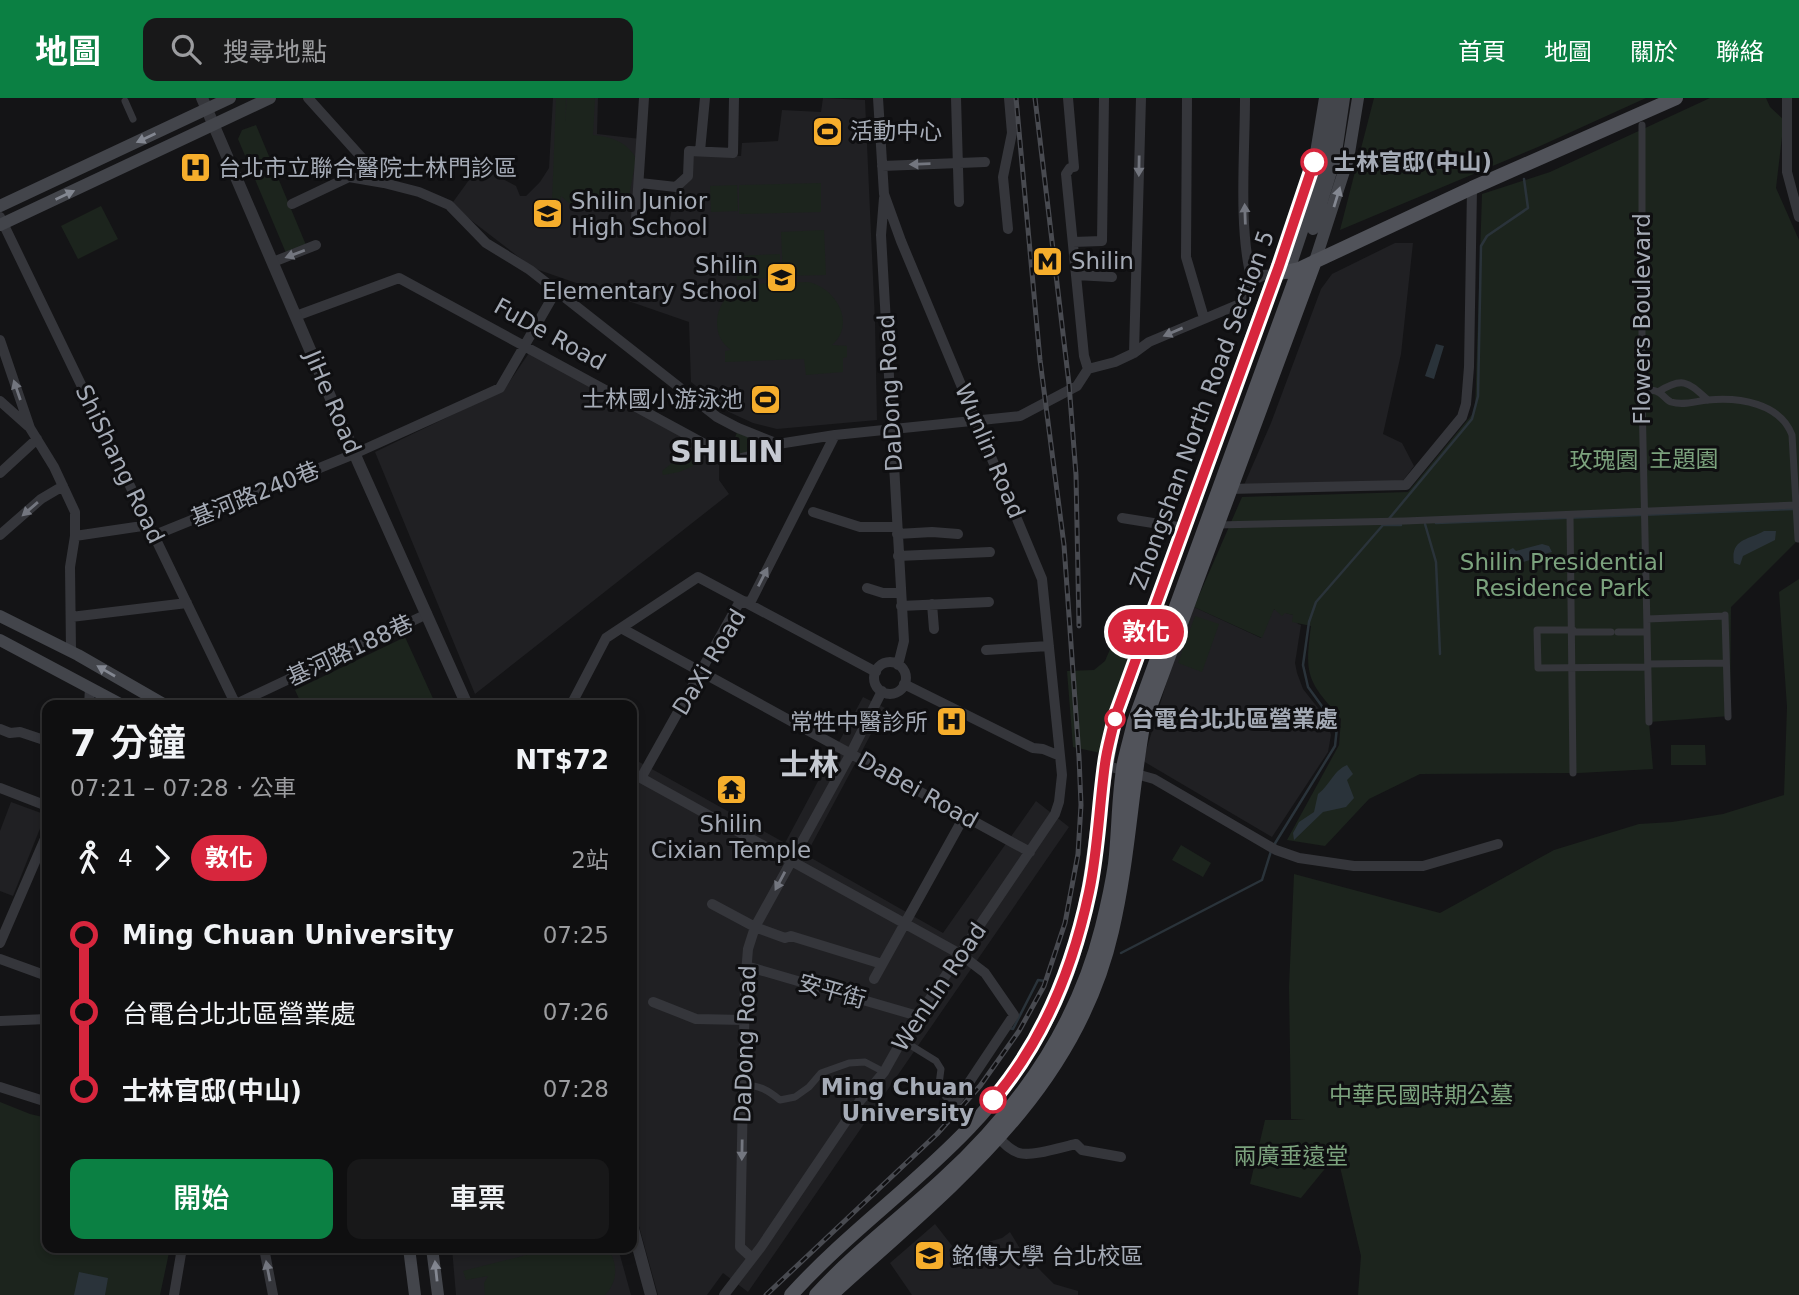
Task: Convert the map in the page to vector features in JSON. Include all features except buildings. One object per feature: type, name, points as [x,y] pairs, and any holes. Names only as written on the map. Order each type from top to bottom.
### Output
[{"type":"main road","points":[[0,206],[205,103],[230,98]]},
{"type":"main road","points":[[1,222],[270,98]]},
{"type":"main road","name":"Zhongshan North Road Section 5","points":[[1287,272],[1315,159],[1325,98]]},
{"type":"main road","name":"Zhongshan North Road Section 5","points":[[1119,769],[1260,361],[1325,162],[1335,98]]},
{"type":"main road","name":"Zhongshan North Road Section 5","points":[[1287,272],[1335,159],[1344,98]]},
{"type":"main road","name":"Zhongshan North Road Section 5","points":[[816,1295],[943,1179],[1027,1107],[1070,1039],[1094,991],[1112,934],[1128,854],[1129,828],[1119,769],[1115,717],[1184,528],[1214,458],[1260,361],[1321,247],[1348,159],[1358,98]]},
{"type":"main road","points":[[1287,272],[1676,98]]},
{"type":"main road","name":"Zhongshan North Road Section 5","points":[[1119,769],[1143,726],[1217,525],[1229,489],[1260,361]]},
{"type":"main road","name":"Zhongshan North Road Section 5","points":[[805,1295],[835,1264],[938,1173],[998,1111],[1035,1062],[1094,924],[1125,720],[1214,458]]},
{"type":"main road","points":[[0,616],[71,651],[156,700]]},
{"type":"main road","points":[[0,640],[113,700]]},
{"type":"main road","name":"Zhongshan North Road Section 5","points":[[791,1295],[821,1261],[924,1172],[971,1127],[1013,1076],[1069,982]]},
{"type":"main road","name":"Zhongshan North Road Section 5","points":[[831,1295],[943,1195],[996,1135]]},
{"type":"main road","points":[[410,1253],[415,1295]]},
{"type":"main road","points":[[433,1253],[438,1295]]},
{"type":"street","points":[[292,204],[349,177],[384,183],[380,172],[363,159],[308,98]]},
{"type":"street","points":[[636,219],[644,98]]},
{"type":"street","points":[[700,151],[705,98]]},
{"type":"street","points":[[640,183],[676,187],[688,176],[690,151],[733,153],[734,98]]},
{"type":"street","name":"Wunlin Road","points":[[878,98],[884,194],[901,241],[1042,579],[1060,756]]},
{"type":"street","points":[[956,98],[959,202]]},
{"type":"street","points":[[1008,229],[1003,177],[1012,133],[1009,98]]},
{"type":"street","points":[[1068,98],[1074,167],[1066,174],[1084,356],[1088,369],[1115,362],[1149,342],[1236,306],[1248,296],[1252,281],[1246,251],[1245,98]]},
{"type":"street","points":[[1073,242],[1102,241],[1104,98]]},
{"type":"street","points":[[1134,353],[1141,98]]},
{"type":"street","points":[[1187,98],[1185,257],[1204,318]]},
{"type":"street","points":[[1787,98],[1787,172],[1799,217]]},
{"type":"street","points":[[124,101],[134,119]]},
{"type":"street","name":"JiHe Road","points":[[205,103],[354,454],[465,700]]},
{"type":"street","name":"Flowers Boulevard","points":[[1642,125],[1642,389],[1649,722]]},
{"type":"street","points":[[1786,146],[1799,140]]},
{"type":"street","points":[[882,166],[985,162]]},
{"type":"street","name":"FuDe Road","points":[[384,183],[419,192],[449,205],[486,243],[530,270],[716,417],[778,444]]},
{"type":"street","points":[[1229,489],[1406,485],[1452,430],[1462,417],[1469,384],[1472,188]]},
{"type":"street","name":"DaDong Road","points":[[884,194],[881,235],[904,641],[898,665]]},
{"type":"street","name":"ShiShang Road","points":[[1,222],[234,700]]},
{"type":"street","points":[[273,262],[316,246]]},
{"type":"street","points":[[1252,281],[1265,275],[1287,272]]},
{"type":"street","points":[[1076,275],[1112,277]]},
{"type":"street","name":"FuDe Road","points":[[296,316],[399,278],[734,460],[761,453],[778,444],[835,435],[1020,416],[1077,386],[1088,369]]},
{"type":"street","name":"基河路240巷","points":[[155,535],[354,454],[500,388],[556,291]]},
{"type":"street","points":[[0,340],[30,428],[75,512],[75,536],[70,567],[71,651]]},
{"type":"street","points":[[1658,392],[1673,382],[1690,384],[1708,400]]},
{"type":"street","points":[[1642,389],[1658,392],[1670,401],[1693,404],[1708,400],[1728,400],[1764,407],[1773,410],[1788,424],[1792,435],[1798,539]]},
{"type":"street","points":[[0,401],[30,428]]},
{"type":"street","name":"DaXi Road","points":[[637,773],[701,671],[739,603],[751,601],[805,509],[835,435]]},
{"type":"street","points":[[0,473],[37,439]]},
{"type":"street","points":[[0,535],[41,499],[63,486]]},
{"type":"street","points":[[1217,525],[1379,522],[1796,505]]},
{"type":"street","points":[[805,509],[860,527],[958,534]]},
{"type":"street","points":[[1570,514],[1574,668],[1573,774]]},
{"type":"street","points":[[1122,518],[1184,528]]},
{"type":"street","points":[[75,536],[149,525]]},
{"type":"street","points":[[898,556],[990,551]]},
{"type":"street","points":[[574,700],[606,638],[698,577],[876,672]]},
{"type":"street","points":[[867,588],[883,593],[901,593]]},
{"type":"street","points":[[901,606],[989,602]]},
{"type":"street","points":[[71,617],[187,603]]},
{"type":"street","points":[[932,604],[934,629]]},
{"type":"street","name":"基河路188巷","points":[[246,700],[427,614]]},
{"type":"street","points":[[1647,619],[1725,616],[1728,718]]},
{"type":"street","name":"DaBei Road","points":[[621,628],[1030,852]]},
{"type":"street","points":[[1647,632],[1537,630],[1538,668],[1726,663]]},
{"type":"street","points":[[986,650],[1049,646]]},
{"type":"street","points":[[886,663],[898,665],[906,676],[904,684],[895,693],[882,691],[876,685],[876,672],[886,663]]},
{"type":"street","points":[[904,684],[1034,748],[1060,756]]},
{"type":"street","points":[[89,700],[90,688]]},
{"type":"street","name":"DaDong Road","points":[[752,1258],[740,1247],[748,949],[755,926],[851,753],[882,691]]},
{"type":"street","points":[[0,729],[42,739]]},
{"type":"street","name":"WenLin Road","points":[[724,1295],[859,1102],[884,1072],[902,1040],[1055,814],[1062,775],[1060,756]]},
{"type":"street","points":[[1119,769],[1154,779],[1273,848],[1299,858],[1354,866],[1423,866],[1498,844]]},
{"type":"street","points":[[637,776],[960,954],[985,974],[1014,1015],[954,1105],[943,1094],[939,1084],[941,1069],[936,1061],[902,1040]]},
{"type":"street","points":[[0,788],[42,804]]},
{"type":"street","points":[[874,979],[965,815]]},
{"type":"street","points":[[0,943],[42,846]]},
{"type":"street","points":[[712,904],[785,938],[791,936],[882,964]]},
{"type":"street","points":[[0,959],[42,974]]},
{"type":"street","name":"安平街","points":[[746,966],[918,1016]]},
{"type":"street","points":[[653,1003],[696,1019],[744,1020]]},
{"type":"street","points":[[0,1021],[42,1019]]},
{"type":"street","points":[[743,1085],[757,1085],[780,1100],[794,1097],[809,1087],[821,1073],[849,1063],[864,1062],[884,1072]]},
{"type":"street","points":[[0,1087],[42,1100]]},
{"type":"street","points":[[996,1135],[1020,1154],[1076,1144],[1082,1150],[1121,1157]]},
{"type":"street","points":[[637,1243],[651,1295]]},
{"type":"street","points":[[174,1295],[181,1253]]},
{"type":"street","points":[[265,1253],[273,1295]]},
{"type":"shaded area","name":"Shilin Elementary School","points":[[553,98],[598,98],[597,134],[641,139],[632,221],[667,234],[675,191],[690,177],[691,155],[741,156],[742,143],[778,141],[782,110],[821,112],[823,98],[865,100],[877,420],[777,429],[753,423],[729,412],[691,382],[689,322],[533,268],[455,208],[453,202],[477,169],[482,168],[516,186],[520,196],[526,196],[540,182],[549,168]]},
{"type":"shaded area","points":[[1395,243],[1413,243],[1401,354],[1383,434],[1402,443],[1414,466],[1402,482],[1244,485],[1271,423],[1321,289],[1332,274]]},
{"type":"shaded area","points":[[1436,344],[1444,346],[1434,379],[1425,376]]},
{"type":"shaded area","points":[[529,353],[719,456],[719,480],[729,494],[475,694],[375,452],[504,390]]},
{"type":"shaded area","points":[[1764,531],[1776,531],[1775,540],[1743,556],[1740,565],[1734,563],[1733,555],[1738,545]]},
{"type":"shaded area","points":[[1542,544],[1549,546],[1552,552],[1518,563],[1514,568],[1512,558],[1506,557],[1505,552],[1513,548],[1516,551]]},
{"type":"shaded area","points":[[1194,607],[1261,638],[1273,609],[1293,615],[1301,625],[1295,663],[1297,673],[1303,689],[1326,718],[1331,735],[1328,752],[1272,837],[1143,761],[1170,671]]},
{"type":"shaded area","points":[[863,697],[885,708],[806,855],[943,933],[1036,801],[1069,827],[748,1292],[723,1273],[707,1295],[658,1295],[637,1219],[637,761],[785,843]]},
{"type":"shaded area","points":[[1347,765],[1353,774],[1347,780],[1354,798],[1346,807],[1323,812],[1294,840],[1293,833],[1299,822],[1314,812],[1318,794],[1338,771]]},
{"type":"shaded area","points":[[11,802],[41,813],[42,824],[13,896],[0,891],[0,831]]},
{"type":"shaded area","name":"銘傳大學 台北校區","points":[[935,1224],[964,1261],[988,1242],[1002,1238],[1010,1232],[1022,1252],[1054,1284],[1078,1291],[1078,1295],[912,1295],[890,1263]]},
{"type":"shaded area","points":[[452,1253],[619,1253],[631,1295],[456,1295]]},
{"type":"shaded area","points":[[79,1272],[108,1278],[105,1295],[74,1295]]},
{"type":"green space","points":[[556,98],[566,98],[565,123],[567,98],[595,98],[593,135],[618,141],[636,158],[629,197],[613,206],[595,210],[577,207],[561,196],[560,202],[552,202]]},
{"type":"green space","points":[[1374,98],[1646,98],[1538,147],[1340,230]]},
{"type":"green space","name":"Shilin Presidential Residence Park","points":[[1710,98],[1766,98],[1770,107],[1784,120],[1776,188],[1799,240],[1799,539],[1731,607],[1730,716],[1649,722],[1653,769],[1579,773],[1420,774],[1369,799],[1325,846],[1287,840],[1339,745],[1341,719],[1321,696],[1311,677],[1308,657],[1311,626],[1292,622],[1293,615],[1285,613],[1282,616],[1274,609],[1262,638],[1194,607],[1242,497],[1408,492],[1475,411],[1482,194],[1550,172]]},
{"type":"green space","points":[[256,125],[306,245],[286,253],[238,139],[242,130]]},
{"type":"green space","points":[[821,183],[821,212],[739,214],[739,185]]},
{"type":"green space","points":[[737,185],[738,211],[711,212],[710,186]]},
{"type":"green space","points":[[101,206],[118,239],[78,259],[61,226]]},
{"type":"green space","points":[[824,230],[826,275],[783,276],[781,232]]},
{"type":"green space","points":[[780,254],[780,277],[737,280],[736,256]]},
{"type":"green space","points":[[808,282],[827,291],[840,307],[843,327],[832,345],[847,346],[847,357],[843,358],[843,372],[806,375],[804,359],[725,362],[725,351],[731,350],[720,338],[717,322],[720,307],[728,297],[739,290],[766,283]]},
{"type":"green space","points":[[737,432],[769,446],[742,456],[730,453]]},
{"type":"green space","points":[[686,448],[696,457],[693,466],[663,475],[662,471]]},
{"type":"green space","points":[[1799,579],[1799,1295],[1358,1295],[1361,1256],[1337,1154],[1301,1198],[1250,1184],[1265,1120],[1305,1120],[1291,1119],[1289,987],[1294,874],[1440,913],[1554,850],[1639,824],[1723,814],[1784,795],[1787,707],[1779,592]]},
{"type":"green space","points":[[1129,605],[1145,611],[1132,638],[1105,754],[1073,747],[1067,671],[1094,670],[1105,661]]},
{"type":"green space","points":[[1195,616],[1219,624],[1202,672],[1178,663]]},
{"type":"green space","points":[[405,637],[434,700],[300,700],[295,690]]},
{"type":"green space","points":[[1671,745],[1705,745],[1706,765],[1671,765]]},
{"type":"green space","points":[[1181,845],[1211,863],[1203,877],[1172,860]]},
{"type":"green space","points":[[0,1102],[42,1117],[42,1253],[169,1253],[160,1295],[0,1295]]},
{"type":"green space","points":[[534,1253],[610,1253],[615,1272],[605,1295],[485,1295],[484,1283],[488,1276],[466,1280],[463,1271]]},
{"type":"waterway","points":[[1388,520],[1472,419],[1478,396],[1481,246],[1487,236],[1528,208],[1524,179]]},
{"type":"waterway","points":[[1436,523],[1793,509]]},
{"type":"waterway","points":[[1425,524],[1436,562],[1440,654]]},
{"type":"waterway","points":[[1383,525],[1401,525]]},
{"type":"waterway","points":[[1274,845],[1335,746],[1337,727],[1308,687],[1303,665],[1309,622],[1316,602],[1383,525]]},
{"type":"waterway","points":[[1121,953],[1262,880],[1271,851]]},
{"type":"waterway","points":[[1009,1028],[1013,1029],[1038,980],[1045,981]]},
{"type":"railway","points":[[766,1295],[937,1134],[980,1086],[1019,1031],[1044,986],[1065,923],[1078,854],[1081,805],[1079,757],[1064,545],[1040,360],[1016,98]]},
{"type":"railway","points":[[1035,98],[1069,384],[1076,475],[1079,626]]},
{"type":"bus line","name":"敦化","points":[[993,1100],[1013,1076],[1046,1018],[1070,963],[1090,891],[1104,765],[1115,717],[1279,266],[1314,162]]},
{"type":"place","name":"活動中心","points":[[827,131]]},
{"type":"place","name":"士林官邸(中山)","points":[[1314,162]]},
{"type":"place","name":"台北市立聯合醫院士林門診區","points":[[195,168]]},
{"type":"place","name":"Shilin Junior High School","points":[[548,214]]},
{"type":"place","name":"Shilin","points":[[1048,261]]},
{"type":"place","name":"Shilin Elementary School","points":[[781,278]]},
{"type":"place","name":"士林國小游泳池","points":[[766,399]]},
{"type":"place","name":"台電台北北區營業處","points":[[1115,719]]},
{"type":"place","name":"常牲中醫診所","points":[[951,722]]},
{"type":"place","name":"Shilin Cixian Temple","points":[[731,790]]},
{"type":"place","name":"Ming Chuan University","points":[[993,1100]]},
{"type":"place","name":"銘傳大學 台北校區","points":[[929,1256]]},
{"type":"district","name":"SHILIN","points":[[727,451]]},
{"type":"district","name":"士林","points":[[809,764]]},
{"type":"park label","name":"主題園","points":[[1684,459]]},
{"type":"park label","name":"玫瑰園","points":[[1604,460]]},
{"type":"park label","name":"中華民國時期公墓","points":[[1421,1095]]},
{"type":"park label","name":"兩廣垂遠堂","points":[[1291,1156]]}]
